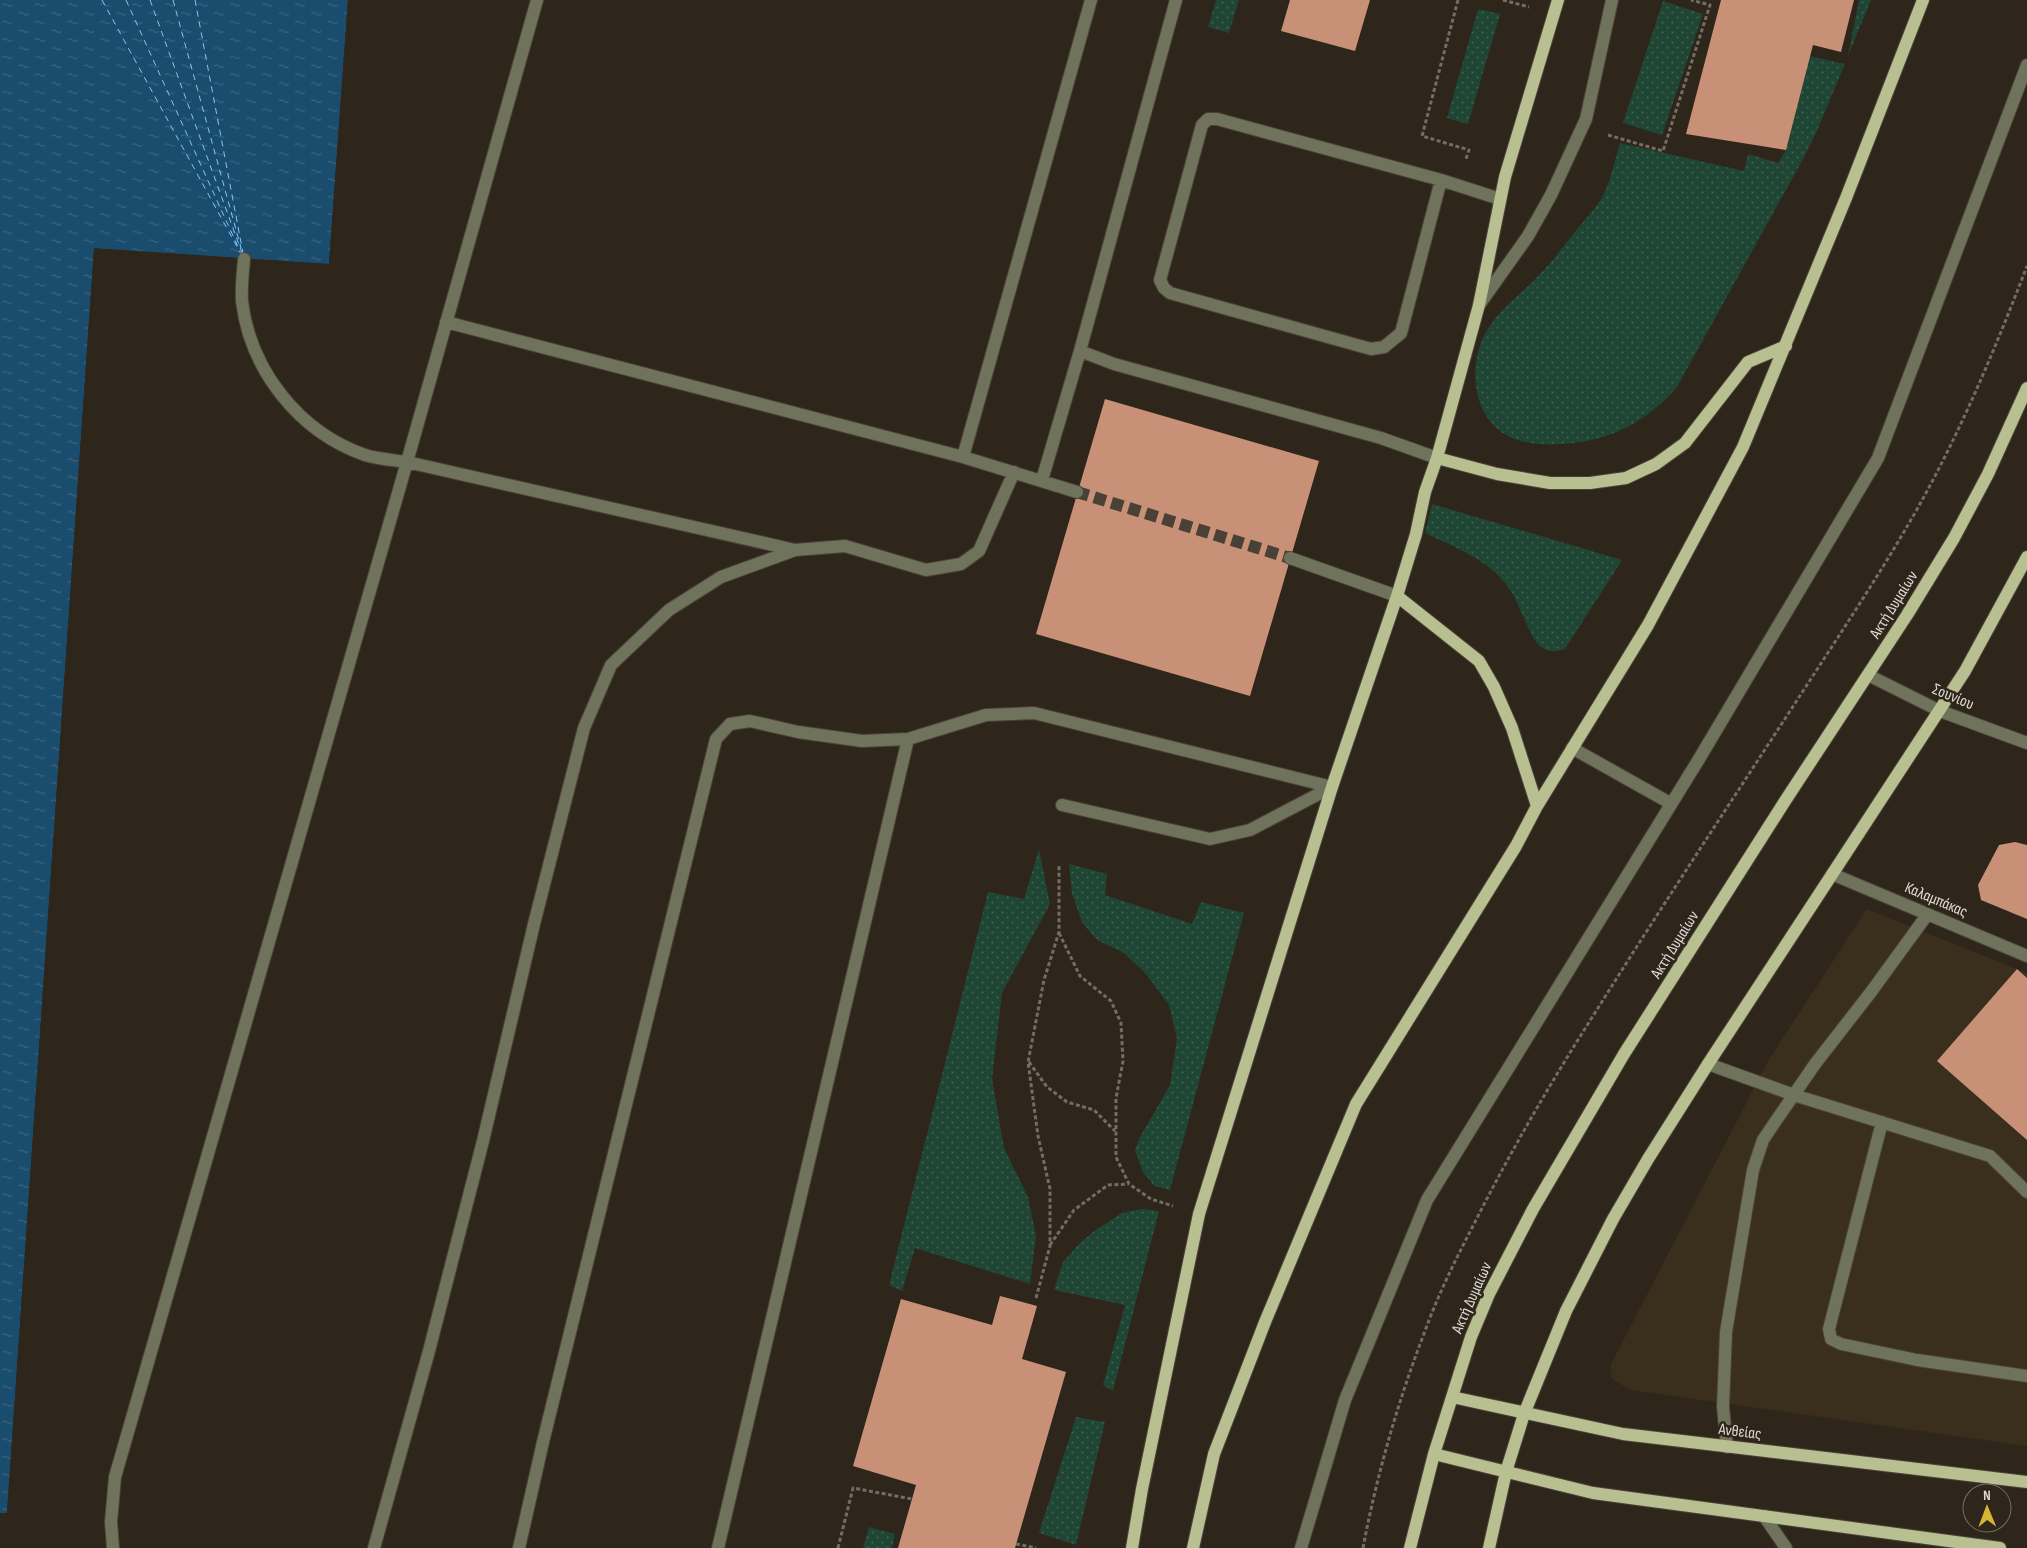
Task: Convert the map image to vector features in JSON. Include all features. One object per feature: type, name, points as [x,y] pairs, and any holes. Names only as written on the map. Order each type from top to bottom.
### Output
[{"type":"main road","points":[[1132,1548],[1142,1489],[1199,1214],[1332,787],[1397,596],[1416,534],[1425,492],[1437,458],[1479,305],[1505,177],[1558,0]]},
{"type":"main road","points":[[1193,1548],[1214,1454],[1265,1322],[1356,1104],[1516,846],[1537,806],[1648,625],[1743,447],[1867,148],[1924,0]]},
{"type":"main road","points":[[1437,458],[1497,474],[1550,483],[1590,483],[1626,478],[1656,464],[1685,443],[1748,362],[1786,346]]},
{"type":"main road","name":"Ακτή Δυμαίων","points":[[1410,1548],[1434,1454],[1471,1337],[1489,1294],[1533,1209],[1624,1054],[1954,538],[1988,474],[2027,388]]},
{"type":"main road","points":[[1489,1548],[1506,1472],[1524,1414],[1566,1311],[1613,1219],[1648,1159],[1708,1064],[1965,671],[2027,556]]},
{"type":"main road","points":[[1397,596],[1479,661],[1494,687],[1512,728],[1537,806]]},
{"type":"main road","name":"Ανθείας","points":[[1452,1397],[1623,1434],[2027,1482]]},
{"type":"main road","points":[[1434,1454],[1593,1493],[2000,1548]]},
{"type":"street","points":[[113,1548],[111,1522],[114,1477],[537,0]]},
{"type":"street","points":[[964,457],[1092,0]]},
{"type":"street","points":[[1042,480],[1080,352],[1176,0]]},
{"type":"street","points":[[1479,305],[1532,228],[1551,194],[1586,119],[1612,0]]},
{"type":"street","points":[[1302,1548],[1345,1400],[1427,1200],[1670,803],[1699,759],[1878,458],[2027,65]]},
{"type":"street","points":[[1442,180],[1402,333],[1384,348],[1371,349],[1170,293],[1164,288],[1160,280],[1202,125],[1208,120],[1218,119],[1442,180],[1500,199]]},
{"type":"street","points":[[244,259],[242,300],[251,341],[268,378],[294,412],[327,437],[365,455],[406,462],[796,550]]},
{"type":"street","points":[[446,322],[964,457],[1077,492]]},
{"type":"street","points":[[1080,352],[1114,364],[1382,438],[1437,458]]},
{"type":"street","points":[[374,1548],[429,1352],[483,1141],[584,728],[611,665],[669,610],[721,577],[796,550],[845,546],[926,570],[961,564],[979,551],[1014,472]]},
{"type":"street","points":[[1290,558],[1397,596]]},
{"type":"street","name":"Σουνίου","points":[[1868,675],[1940,711],[2027,743]]},
{"type":"street","points":[[519,1548],[543,1442],[716,739],[730,724],[750,721],[798,732],[862,742],[908,739],[986,715],[1034,713],[1332,787]]},
{"type":"street","points":[[718,1548],[908,739]]},
{"type":"street","points":[[1572,748],[1670,803]]},
{"type":"street","points":[[1062,805],[1210,839],[1250,830],[1332,787]]},
{"type":"street","name":"Καλαμπάκας","points":[[1832,874],[2027,956]]},
{"type":"street","points":[[1726,1447],[1723,1407],[1726,1332],[1753,1170],[1763,1140],[1927,915]]},
{"type":"street","points":[[1708,1064],[1794,1095],[1990,1156],[2027,1192]]},
{"type":"street","points":[[1882,1122],[1829,1329],[1831,1339],[1840,1344],[1918,1360],[2027,1376]]},
{"type":"street","points":[[1764,1516],[1786,1548]]},
{"type":"path","points":[[1458,0],[1422,136],[1469,150],[1464,168],[1505,177]]},
{"type":"path","points":[[1581,128],[1663,151],[1710,4],[1691,0]]},
{"type":"path","points":[[1362,1548],[1388,1441],[1425,1330],[1447,1278],[1526,1124],[1656,916],[1849,620],[1912,518],[1970,405],[2002,332],[2027,266]]},
{"type":"path","points":[[1036,1298],[1050,1246],[1050,1189],[1038,1136],[1028,1062],[1044,980],[1059,932],[1059,865]]},
{"type":"path","points":[[1059,932],[1080,976],[1110,1001],[1121,1023],[1123,1061],[1116,1098],[1116,1157],[1130,1184],[1150,1198],[1199,1214]]},
{"type":"path","points":[[1028,1062],[1047,1087],[1067,1102],[1094,1110],[1116,1132]]},
{"type":"path","points":[[1050,1246],[1074,1210],[1108,1185],[1130,1184]]},
{"type":"path","points":[[838,1548],[853,1488],[912,1499]]},
{"type":"path","points":[[1016,1544],[1036,1548]]},
{"type":"shaded area","points":[[1867,909],[2027,973],[2027,1446],[1630,1390],[1611,1378],[1611,1364],[1769,1059]]},
{"type":"green space","points":[[1216,0],[1239,0],[1229,33],[1208,27]]},
{"type":"green space","points":[[1859,0],[1871,0],[1848,56]]},
{"type":"green space","points":[[1663,1],[1703,14],[1662,135],[1623,123]]},
{"type":"green space","points":[[1478,9],[1500,14],[1468,124],[1447,118]]},
{"type":"green space","points":[[1809,56],[1845,64],[1803,159],[1677,387],[1658,406],[1636,422],[1613,434],[1587,441],[1568,444],[1537,444],[1517,440],[1496,428],[1487,417],[1481,405],[1475,377],[1479,349],[1484,336],[1495,319],[1549,264],[1597,205],[1604,194],[1620,143],[1744,171],[1748,154],[1778,163],[1786,150]]},
{"type":"green space","points":[[1432,504],[1622,560],[1565,649],[1548,650],[1541,647],[1535,641],[1514,596],[1497,574],[1463,551],[1425,533]]},
{"type":"green space","points":[[1039,849],[1050,904],[1002,993],[992,1079],[1004,1148],[1028,1197],[1036,1236],[1030,1284],[915,1248],[902,1291],[889,1285],[988,892],[1024,899]]},
{"type":"green space","points":[[1069,864],[1107,874],[1105,895],[1192,924],[1201,902],[1244,913],[1170,1190],[1154,1186],[1143,1172],[1135,1150],[1140,1137],[1170,1085],[1177,1038],[1169,1005],[1146,974],[1124,953],[1097,940],[1082,922],[1072,894]]},
{"type":"green space","points":[[1142,1209],[1159,1211],[1113,1391],[1103,1385],[1125,1305],[1054,1290],[1063,1262],[1078,1245],[1094,1231],[1122,1213]]},
{"type":"green space","points":[[1076,1417],[1105,1422],[1076,1545],[1039,1533]]},
{"type":"green space","points":[[869,1527],[895,1534],[892,1548],[863,1548]]},
{"type":"water","points":[[0,0],[348,0],[329,264],[94,249],[7,1513],[0,1513]]},
{"type":"pier","points":[[348,0],[351,0],[331,266],[96,251],[10,1513],[8,1516],[0,1515],[0,1513],[7,1513],[94,248],[329,264]]},
{"type":"building","points":[[1290,0],[1370,0],[1355,51],[1281,31]]},
{"type":"building","points":[[1721,0],[1854,0],[1841,52],[1813,45],[1786,150],[1686,134]]},
{"type":"building","points":[[1105,399],[1319,461],[1250,696],[1036,634]]},
{"type":"building","points":[[2015,842],[2027,845],[2027,919],[1981,900],[1978,885],[1999,845]]},
{"type":"building","points":[[2017,969],[2027,978],[2027,1140],[1937,1061]]},
{"type":"building","points":[[1000,1296],[1037,1306],[1022,1359],[1066,1372],[1015,1548],[898,1548],[916,1485],[853,1466],[901,1299],[992,1325]]},
{"type":"ferry route","points":[[102,0],[241,254]]},
{"type":"ferry route","points":[[126,0],[239,249]]},
{"type":"ferry route","points":[[150,0],[242,253]]},
{"type":"ferry route","points":[[173,0],[241,248]]},
{"type":"ferry route","points":[[195,0],[243,253]]},
{"type":"tunnel","points":[[1077,492],[1290,558]]}]
